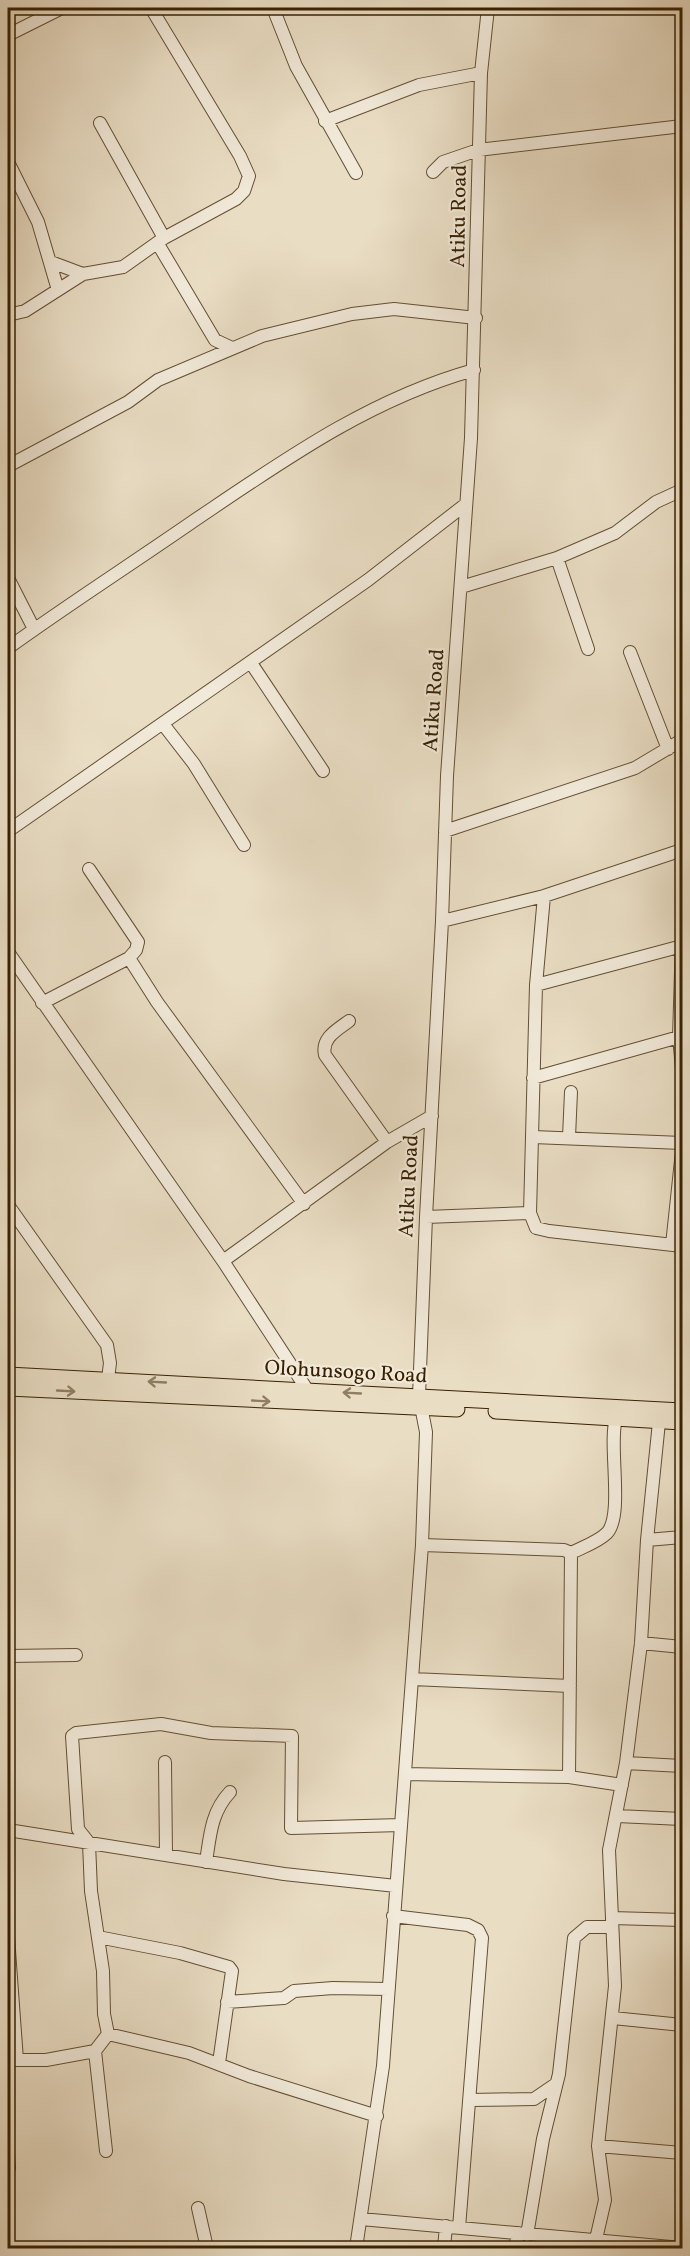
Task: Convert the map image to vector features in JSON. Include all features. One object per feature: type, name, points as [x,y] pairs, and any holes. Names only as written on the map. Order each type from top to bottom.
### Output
[{"type":"main road","name":"Olohunsogo Road","points":[[8,1375],[308,1391],[616,1419],[682,1422]]},
{"type":"main road","name":"Olohunsogo Road","points":[[8,1388],[682,1411]]},
{"type":"street","points":[[8,35],[62,8]]},
{"type":"street","points":[[8,315],[25,311],[82,274],[123,267],[161,241],[236,199],[249,184],[249,176],[150,8]]},
{"type":"street","points":[[273,8],[296,66],[325,121],[356,172]]},
{"type":"street","name":"Atiku Road","points":[[356,2248],[377,2116],[422,1545],[426,1432],[420,1401],[426,1217],[447,783],[474,370],[478,150],[481,73],[488,8]]},
{"type":"street","points":[[325,121],[419,85],[481,73]]},
{"type":"street","points":[[100,123],[215,340],[232,348]]},
{"type":"street","points":[[433,172],[443,162],[457,155],[478,150],[682,126]]},
{"type":"street","points":[[8,162],[38,222],[58,290]]},
{"type":"street","points":[[51,262],[82,274]]},
{"type":"street","points":[[8,466],[128,402],[158,380],[262,336],[352,314],[394,309],[476,318]]},
{"type":"street","points":[[208,360],[215,340]]},
{"type":"street","points":[[8,648],[242,486],[333,430],[389,400],[443,378],[474,370]]},
{"type":"street","points":[[461,588],[557,558],[615,533],[656,502],[682,490]]},
{"type":"street","points":[[8,831],[368,580],[466,504]]},
{"type":"street","points":[[557,558],[588,649]]},
{"type":"street","points":[[8,578],[34,629]]},
{"type":"street","points":[[630,652],[668,749]]},
{"type":"street","points":[[251,663],[323,771]]},
{"type":"street","points":[[163,724],[194,765],[244,845]]},
{"type":"street","points":[[445,831],[635,768],[682,740]]},
{"type":"street","points":[[442,921],[544,896],[682,850]]},
{"type":"street","points":[[42,1003],[129,958],[136,950],[138,942],[89,869]]},
{"type":"street","points":[[544,896],[536,985],[530,1213],[536,1228],[677,1245],[682,1151]]},
{"type":"street","points":[[682,940],[679,1037],[682,1068]]},
{"type":"street","points":[[536,985],[682,946]]},
{"type":"street","points":[[8,952],[223,1261],[308,1391]]},
{"type":"street","points":[[129,958],[157,1002],[304,1204]]},
{"type":"street","points":[[349,1021],[327,1038],[323,1047],[325,1055],[387,1142]]},
{"type":"street","points":[[534,1078],[679,1037]]},
{"type":"street","points":[[569,1137],[572,1092]]},
{"type":"street","points":[[223,1261],[387,1142],[432,1116]]},
{"type":"street","points":[[533,1137],[682,1143]]},
{"type":"street","points":[[8,1205],[107,1345],[110,1363],[108,1379]]},
{"type":"street","points":[[426,1217],[530,1213]]},
{"type":"street","points":[[422,1545],[564,1550],[571,1553],[603,1537],[610,1530],[614,1521],[616,1466],[612,1438],[616,1419]]},
{"type":"street","points":[[595,2243],[605,2200],[598,2146],[615,1986],[609,1850],[626,1763],[641,1644],[646,1540],[659,1422]]},
{"type":"street","points":[[646,1540],[682,1537]]},
{"type":"street","points":[[569,1778],[571,1553]]},
{"type":"street","points":[[641,1644],[682,1647]]},
{"type":"street","points":[[8,1656],[76,1655]]},
{"type":"street","points":[[412,1679],[570,1686]]},
{"type":"street","points":[[8,1937],[12,2060],[46,2060],[95,2051],[108,2034],[98,1937],[90,1891],[89,1844],[78,1829],[72,1736],[103,1729],[147,1724],[211,1733],[292,1736],[291,1828],[400,1825]]},
{"type":"street","points":[[165,1762],[166,1854]]},
{"type":"street","points":[[626,1763],[682,1766]]},
{"type":"street","points":[[405,1774],[569,1778],[622,1785]]},
{"type":"street","points":[[206,1862],[212,1821],[217,1808],[230,1792]]},
{"type":"street","points":[[617,1816],[682,1819]]},
{"type":"street","points":[[8,1830],[284,1874],[396,1886]]},
{"type":"street","points":[[393,1916],[468,1925],[478,1930],[482,1938],[459,2228]]},
{"type":"street","points":[[515,2248],[522,2234],[556,2084],[574,1938],[587,1927],[612,1922],[682,1920]]},
{"type":"street","points":[[98,1937],[226,1965],[231,1971],[219,2064]]},
{"type":"street","points":[[227,2002],[284,1998],[294,1991],[333,1988],[388,1989]]},
{"type":"street","points":[[613,2018],[682,2025]]},
{"type":"street","points":[[108,2034],[189,2053],[249,2076],[377,2116]]},
{"type":"street","points":[[95,2051],[106,2151]]},
{"type":"street","points":[[470,2100],[534,2099],[556,2084]]},
{"type":"street","points":[[534,2099],[549,2116]]},
{"type":"street","points":[[598,2146],[682,2153]]},
{"type":"street","points":[[198,2208],[207,2248]]},
{"type":"street","points":[[361,2219],[595,2243],[682,2248]]},
{"type":"street","points":[[444,2248],[446,2226]]}]
